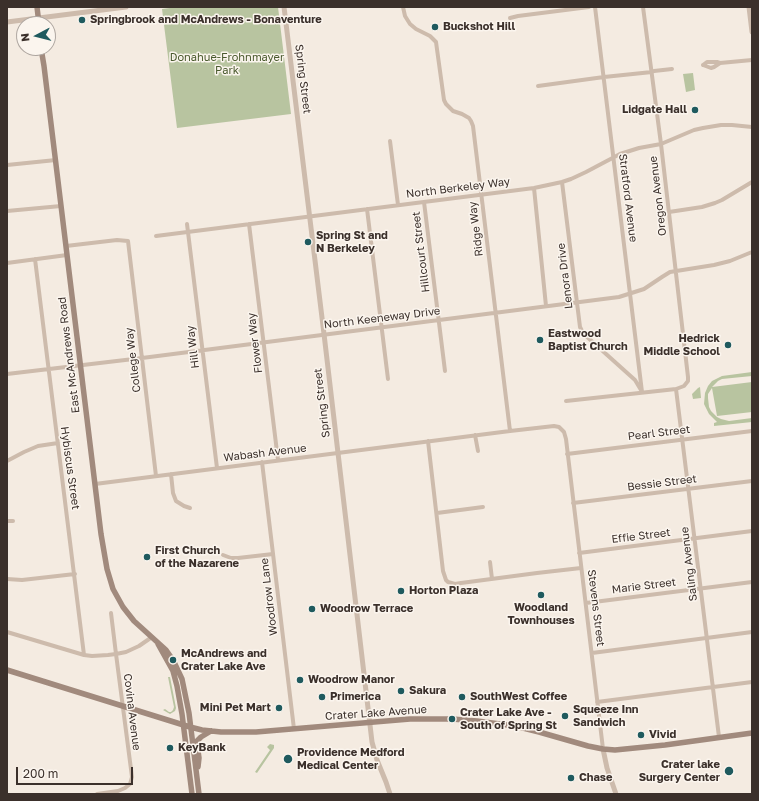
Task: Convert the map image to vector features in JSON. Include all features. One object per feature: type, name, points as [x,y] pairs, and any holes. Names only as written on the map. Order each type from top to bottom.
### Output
[{"type":"main road","name":"East McAndrews Road","points":[[42,56],[104,555],[113,589],[118,599],[134,621],[166,650],[173,660],[181,677],[186,701],[199,794]]},
{"type":"main road","name":"East McAndrews Road","points":[[157,642],[175,678],[180,699],[192,794]]},
{"type":"main road","name":"Crater Lake Avenue","points":[[7,670],[190,727],[232,733],[422,719],[452,719],[500,724],[528,729],[588,746],[603,749],[622,750],[752,733]]},
{"type":"main road","points":[[197,777],[199,758],[197,741],[211,731]]},
{"type":"street","points":[[56,18],[126,7]]},
{"type":"street","name":"Spring Street","points":[[284,7],[370,723],[375,754],[390,794]]},
{"type":"street","name":"Ridge Way","points":[[403,7],[405,16],[410,24],[416,29],[430,36],[436,42],[444,100],[446,104],[453,111],[466,116],[471,121],[473,126],[510,431]]},
{"type":"street","points":[[510,18],[589,7]]},
{"type":"street","name":"Stratford Avenue","points":[[595,7],[642,392]]},
{"type":"street","name":"Oregon Avenue","points":[[643,7],[670,212],[688,377],[687,384],[676,388]]},
{"type":"street","points":[[749,7],[752,32]]},
{"type":"street","points":[[720,63],[752,60]]},
{"type":"street","points":[[538,86],[652,72],[654,70],[672,68]]},
{"type":"street","name":"North Berkeley Way","points":[[156,236],[534,188],[562,182],[586,172],[620,154],[634,149],[661,144],[703,128],[726,125],[752,127]]},
{"type":"street","points":[[390,141],[398,205]]},
{"type":"street","points":[[7,165],[56,160]]},
{"type":"street","name":"Lenora Drive","points":[[562,182],[580,327],[586,336],[635,380],[642,392]]},
{"type":"street","points":[[670,212],[702,207],[715,203],[752,182]]},
{"type":"street","points":[[534,188],[546,306]]},
{"type":"street","name":"Hillcourt Street","points":[[424,202],[445,371]]},
{"type":"street","points":[[7,211],[61,206]]},
{"type":"street","points":[[367,209],[388,379]]},
{"type":"street","name":"Hill Way","points":[[188,224],[217,468]]},
{"type":"street","name":"Flower Way","points":[[249,224],[278,460]]},
{"type":"street","name":"College Way","points":[[66,246],[117,240],[128,241],[156,476]]},
{"type":"street","name":"North Keeneway Drive","points":[[7,374],[619,297],[644,289],[666,274],[730,261],[752,252]]},
{"type":"street","points":[[7,263],[67,255]]},
{"type":"street","name":"Hybiscus Street","points":[[35,259],[84,655]]},
{"type":"street","points":[[566,401],[676,388]]},
{"type":"street","name":"Saling Avenue","points":[[676,388],[719,737]]},
{"type":"street","name":"Wabash Avenue","points":[[95,484],[545,426],[557,426]]},
{"type":"street","name":"Stevens Street","points":[[557,426],[564,432],[603,749],[607,768],[616,794]]},
{"type":"street","name":"Pearl Street","points":[[567,454],[752,431]]},
{"type":"street","points":[[475,435],[478,451]]},
{"type":"street","points":[[428,441],[443,571],[448,582],[456,584],[581,568]]},
{"type":"street","points":[[7,462],[38,446],[58,443]]},
{"type":"street","name":"Woodrow Lane","points":[[262,462],[294,729]]},
{"type":"street","points":[[171,474],[173,493],[176,501],[190,508]]},
{"type":"street","name":"Bessie Street","points":[[573,504],[752,481]]},
{"type":"street","points":[[437,512],[483,507]]},
{"type":"street","points":[[7,521],[13,521]]},
{"type":"street","name":"Effie Street","points":[[579,553],[752,531]]},
{"type":"street","points":[[222,555],[231,558],[238,558],[273,554]]},
{"type":"street","points":[[490,562],[492,579]]},
{"type":"street","points":[[7,579],[22,580],[75,574]]},
{"type":"street","name":"Marie Street","points":[[586,603],[752,582]]},
{"type":"street","name":"Covina Avenue","points":[[97,794],[122,790],[128,786],[132,777],[112,613]]},
{"type":"street","points":[[7,632],[84,655],[100,656],[116,654],[139,646],[152,637]]},
{"type":"street","points":[[592,653],[752,632]]},
{"type":"street","points":[[597,702],[752,682]]},
{"type":"green space","name":"Donahue-Frohnmayer Park","points":[[177,7],[278,7],[291,114],[177,128],[162,9]]},
{"type":"green space","points":[[693,73],[695,90],[686,92],[683,74]]},
{"type":"green space","points":[[752,372],[752,376],[722,379],[712,387],[752,382],[752,412],[717,416],[712,388],[708,394],[708,398],[709,407],[717,417],[729,421],[752,418],[752,422],[714,426],[714,423],[717,422],[709,414],[704,404],[705,393],[708,386],[712,381],[722,376]]},
{"type":"green space","points":[[700,387],[701,398],[693,399],[692,394]]},
{"type":"green space","points":[[168,677],[170,677],[176,708],[175,711],[170,714],[163,710],[165,709],[171,712],[174,707]]},
{"type":"green space","points":[[270,744],[274,745],[274,748],[257,773],[255,772],[270,750],[267,747]]},
{"type":"place","name":"Springbrook and McAndrews - Bonaventure","points":[[82,20]]},
{"type":"place","name":"Buckshot Hill","points":[[435,27]]},
{"type":"place","name":"Lidgate Hall","points":[[695,110]]},
{"type":"place","name":"Spring St and N Berkeley","points":[[308,242]]},
{"type":"place","name":"Eastwood Baptist Church","points":[[540,340]]},
{"type":"place","name":"Hedrick Middle School","points":[[728,345]]},
{"type":"place","name":"First Church of the Nazarene","points":[[147,557]]},
{"type":"place","name":"Horton Plaza","points":[[401,591]]},
{"type":"place","name":"Woodland Townhouses","points":[[541,595]]},
{"type":"place","name":"Woodrow Terrace","points":[[312,609]]},
{"type":"place","name":"McAndrews and Crater Lake Ave","points":[[173,660]]},
{"type":"place","name":"Woodrow Manor","points":[[300,680]]},
{"type":"place","name":"Sakura","points":[[401,691]]},
{"type":"place","name":"Primerica","points":[[322,697]]},
{"type":"place","name":"SouthWest Coffee","points":[[462,697]]},
{"type":"place","name":"Mini Pet Mart","points":[[279,708]]},
{"type":"place","name":"Squeeze Inn Sandwich","points":[[565,716]]},
{"type":"place","name":"Crater Lake Ave - South of Spring St","points":[[452,719]]},
{"type":"place","name":"Vivid","points":[[641,735]]},
{"type":"place","name":"KeyBank","points":[[170,748]]},
{"type":"place","name":"Providence Medford Medical Center","points":[[288,759]]},
{"type":"place","name":"Crater lake Surgery Center","points":[[729,771]]},
{"type":"place","name":"Chase","points":[[571,778]]}]
